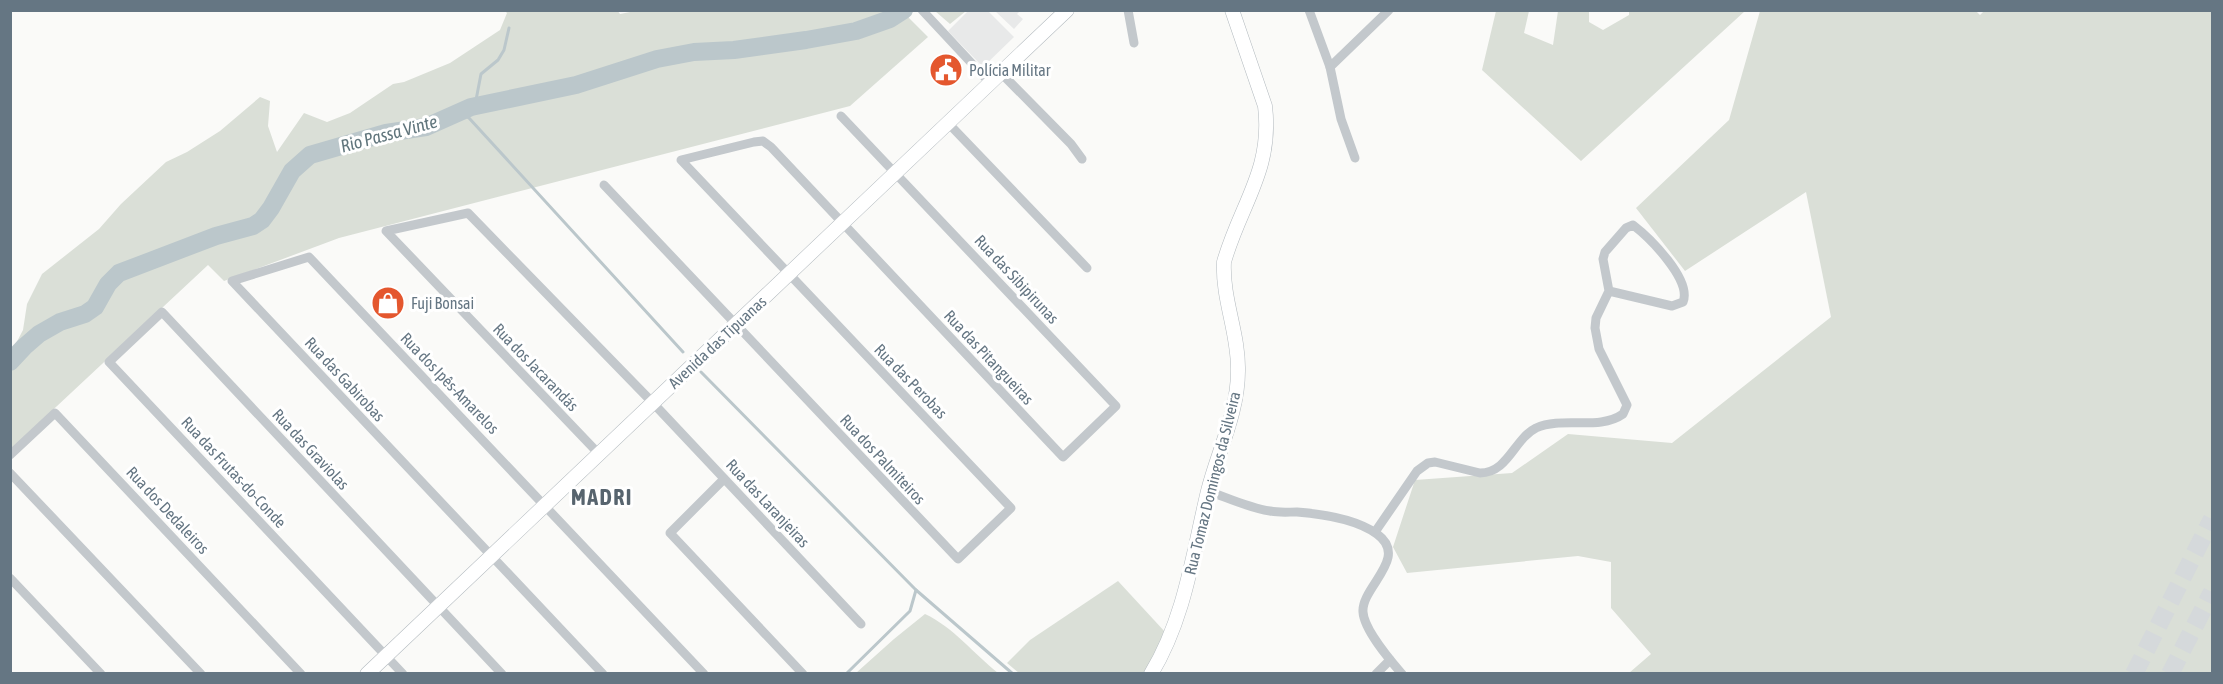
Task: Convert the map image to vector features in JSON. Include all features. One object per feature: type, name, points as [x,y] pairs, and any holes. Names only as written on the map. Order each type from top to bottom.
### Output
[{"type":"main road","name":"Avenida das Tipuanas","points":[[367,674],[1067,10]]},
{"type":"main road","name":"Rua Tomaz Domingos da Silveira","points":[[1150,674],[1162,654],[1183,600],[1209,490],[1230,421],[1238,372],[1237,340],[1223,275],[1224,262],[1262,166],[1266,145],[1265,106],[1232,10]]},
{"type":"street","points":[[922,10],[991,84]]},
{"type":"street","points":[[1128,10],[1134,43]]},
{"type":"street","points":[[1309,10],[1330,67],[1341,119],[1354,158]]},
{"type":"street","points":[[1330,67],[1389,10]]},
{"type":"street","points":[[1002,74],[1071,144],[1082,159]]},
{"type":"street","name":"Rua das Sibipirunas","points":[[841,116],[1116,406]]},
{"type":"street","points":[[949,124],[1087,268]]},
{"type":"street","name":"Rua das Perobas","points":[[842,223],[763,141],[681,160],[1011,508]]},
{"type":"street","points":[[604,184],[736,324]]},
{"type":"street","name":"Rua das Laranjeiras","points":[[468,213],[861,624]]},
{"type":"street","name":"Rua dos Jacarandás","points":[[468,213],[386,231],[599,454]]},
{"type":"street","name":"Rua das Pitangueiras","points":[[842,223],[1063,457],[1116,406]]},
{"type":"street","points":[[1375,532],[1417,471],[1428,464],[1435,462],[1487,473],[1497,469],[1534,429],[1544,425],[1607,421],[1623,414],[1627,405],[1599,349],[1595,328],[1596,318],[1609,291],[1603,259],[1605,252],[1626,228],[1631,225],[1636,227],[1662,252],[1685,290],[1686,297],[1683,302],[1672,306],[1609,291]]},
{"type":"street","name":"Rua dos Ipês-Amarelos","points":[[309,257],[704,674]]},
{"type":"street","name":"Rua das Gabirobas","points":[[309,257],[232,281],[491,555]]},
{"type":"street","name":"Rua das Graviolas","points":[[162,312],[502,674]]},
{"type":"street","name":"Rua das Frutas-do-Conde","points":[[162,312],[109,362],[386,655]]},
{"type":"street","name":"Rua dos Palmiteiros","points":[[736,324],[957,560],[1011,508]]},
{"type":"street","name":"Rua dos Dedaleiros","points":[[10,455],[56,413],[301,674]]},
{"type":"street","points":[[10,473],[201,674]]},
{"type":"street","points":[[724,479],[670,533],[803,674]]},
{"type":"street","points":[[1209,490],[1271,511],[1328,516],[1375,532],[1382,538],[1388,558],[1362,610],[1370,631],[1402,674]]},
{"type":"street","points":[[491,555],[603,674]]},
{"type":"street","points":[[10,578],[101,674]]},
{"type":"street","points":[[386,655],[403,674]]},
{"type":"street","points":[[1376,674],[1390,660]]},
{"type":"shaded area","points":[[617,10],[620,14],[640,10],[902,11],[928,37],[850,106],[339,238],[224,281],[208,265],[11,449],[11,353],[23,330],[27,304],[42,274],[99,229],[121,204],[166,162],[220,131],[260,97],[270,101],[268,126],[277,152],[304,113],[327,122],[350,113],[393,84],[404,82],[450,63],[500,30],[507,13],[505,11]]},
{"type":"shaded area","points":[[969,10],[988,11],[1014,37],[983,67],[948,31]]},
{"type":"shaded area","points":[[1975,10],[1980,15],[1985,10],[2212,11],[2212,673],[1629,673],[1651,654],[1611,608],[1611,562],[1578,556],[1407,573],[1393,547],[1415,480],[1512,473],[1568,434],[1672,443],[1831,317],[1806,192],[1685,271],[1636,208],[1729,120],[1760,11]]},
{"type":"shaded area","points":[[935,11],[966,11],[950,24]]},
{"type":"shaded area","points":[[995,11],[1020,11],[1017,14],[1023,19],[1014,29]]},
{"type":"shaded area","points":[[1496,11],[1529,11],[1524,33],[1553,45],[1558,11],[1589,11],[1589,22],[1603,30],[1629,15],[1629,11],[1745,11],[1581,161],[1482,70]]},
{"type":"shaded area","points":[[1118,581],[1166,633],[1146,673],[1019,673],[1007,663],[1030,640]]},
{"type":"shaded area","points":[[925,614],[954,633],[998,673],[856,673]]},
{"type":"waterway","name":"Rio Passa Vinte","points":[[10,362],[39,334],[60,322],[85,314],[95,307],[108,284],[119,273],[216,236],[253,226],[262,220],[292,171],[310,155],[386,133],[426,127],[471,107],[576,85],[657,59],[694,52],[734,50],[806,40],[856,31],[890,19],[904,10]]},
{"type":"waterway","points":[[471,107],[476,100],[481,74],[498,60],[504,50],[509,28]]},
{"type":"waterway","points":[[459,112],[469,118],[683,352]]},
{"type":"waterway","points":[[701,372],[916,590],[1013,674]]},
{"type":"waterway","points":[[846,674],[910,611],[916,590]]},
{"type":"tunnel","points":[[2134,674],[2212,519]]},
{"type":"tunnel","points":[[2170,674],[2212,592]]},
{"type":"place","name":"Polícia Militar","points":[[946,70]]},
{"type":"place","name":"Fuji Bonsai","points":[[388,303]]},
{"type":"district","name":"MADRI","points":[[602,497]]}]
